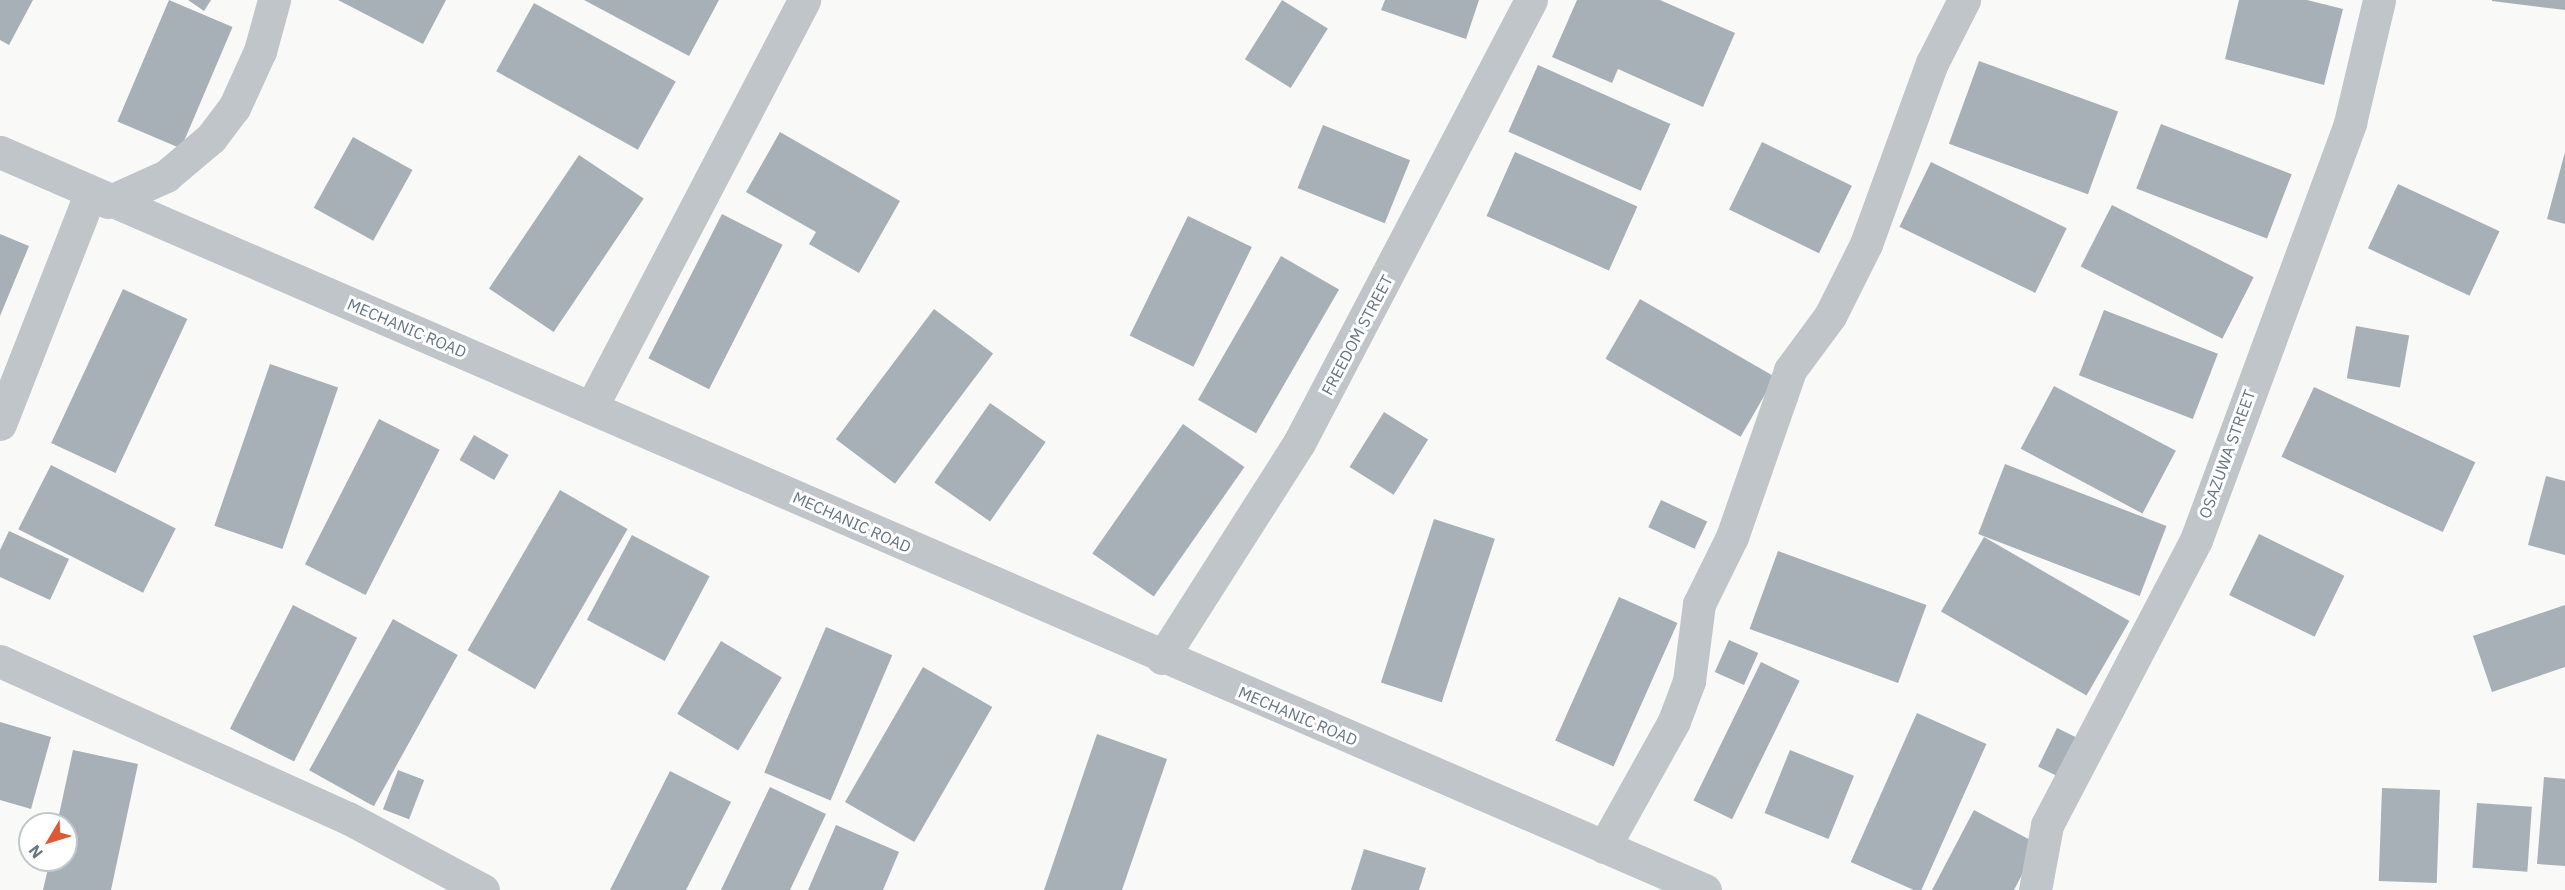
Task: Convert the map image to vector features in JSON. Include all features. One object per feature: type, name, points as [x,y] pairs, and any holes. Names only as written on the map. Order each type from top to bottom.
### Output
[{"type":"street","points":[[0,424],[99,198],[166,176],[211,138],[238,99],[274,0]]},
{"type":"street","points":[[591,408],[804,0]]},
{"type":"street","name":"FREEDOM STREET","points":[[1162,658],[1299,443],[1531,0]]},
{"type":"street","points":[[1604,847],[1674,721],[1689,681],[1699,604],[1732,537],[1790,370],[1830,316],[1866,244],[1932,63],[1964,0]]},
{"type":"street","name":"OSAZUWA STREET","points":[[2035,890],[2048,825],[2196,540],[2350,123],[2379,0]]},
{"type":"street","name":"MECHANIC ROAD","points":[[0,152],[99,198],[591,408],[1162,658],[1705,890]]},
{"type":"street","points":[[0,661],[348,818],[483,890]]},
{"type":"building","points":[[0,0],[33,0],[9,45],[0,40]]},
{"type":"building","points":[[169,0],[233,27],[181,148],[117,122]]},
{"type":"building","points":[[188,0],[211,0],[204,11]]},
{"type":"building","points":[[338,0],[446,0],[423,44]]},
{"type":"building","points":[[584,0],[719,0],[689,56]]},
{"type":"building","points":[[1282,0],[1328,29],[1291,88],[1245,59]]},
{"type":"building","points":[[1385,0],[1479,0],[1466,39],[1381,10]]},
{"type":"building","points":[[1577,0],[1660,0],[1735,33],[1703,107],[1618,69],[1612,83],[1552,57]]},
{"type":"building","points":[[2239,0],[2307,0],[2343,9],[2324,85],[2225,59]]},
{"type":"building","points":[[2565,0],[2565,10],[2492,1]]},
{"type":"building","points":[[534,3],[676,82],[638,150],[496,71]]},
{"type":"building","points":[[1979,61],[2118,112],[2088,194],[1949,144]]},
{"type":"building","points":[[1538,65],[1670,124],[1641,191],[1508,132]]},
{"type":"building","points":[[2161,124],[2292,174],[2267,239],[2136,188]]},
{"type":"building","points":[[1323,125],[1410,160],[1385,223],[1298,188]]},
{"type":"building","points":[[780,132],[900,201],[859,273],[809,244],[816,232],[746,192]]},
{"type":"building","points":[[353,137],[412,170],[373,241],[314,208]]},
{"type":"building","points":[[1762,142],[1852,186],[1819,253],[1729,209]]},
{"type":"building","points":[[1515,152],[1637,207],[1609,270],[1487,216]]},
{"type":"building","points":[[2565,152],[2565,224],[2547,219]]},
{"type":"building","points":[[579,155],[644,199],[554,332],[489,288]]},
{"type":"building","points":[[1931,162],[2067,228],[2035,293],[1899,227]]},
{"type":"building","points":[[2398,184],[2500,231],[2470,296],[2368,248]]},
{"type":"building","points":[[2112,205],[2254,277],[2222,339],[2081,266]]},
{"type":"building","points":[[722,214],[783,245],[709,389],[648,358]]},
{"type":"building","points":[[1188,216],[1252,247],[1194,367],[1130,336]]},
{"type":"building","points":[[0,234],[29,246],[0,316]]},
{"type":"building","points":[[1281,256],[1339,290],[1256,433],[1198,400]]},
{"type":"building","points":[[123,289],[187,319],[116,473],[51,443]]},
{"type":"building","points":[[1640,299],[1775,377],[1741,437],[1606,359]]},
{"type":"building","points":[[934,309],[993,354],[895,484],[836,439]]},
{"type":"building","points":[[2104,310],[2218,354],[2193,419],[2079,375]]},
{"type":"building","points":[[2356,326],[2409,335],[2400,388],[2347,378]]},
{"type":"building","points":[[270,364],[338,387],[282,549],[214,526]]},
{"type":"building","points":[[2054,386],[2176,451],[2143,513],[2021,449]]},
{"type":"building","points":[[2314,387],[2475,462],[2443,532],[2281,457]]},
{"type":"building","points":[[990,403],[1046,442],[990,521],[934,482]]},
{"type":"building","points":[[1384,412],[1428,440],[1394,495],[1350,467]]},
{"type":"building","points":[[379,419],[440,450],[366,595],[305,564]]},
{"type":"building","points":[[1183,424],[1244,467],[1154,596],[1092,553]]},
{"type":"building","points":[[474,435],[509,455],[494,480],[460,460]]},
{"type":"building","points":[[2005,464],[2167,526],[2140,596],[1978,534]]},
{"type":"building","points":[[51,465],[176,529],[143,593],[18,529]]},
{"type":"building","points":[[2546,476],[2565,481],[2565,555],[2528,545]]},
{"type":"building","points":[[560,490],[628,529],[535,689],[468,650]]},
{"type":"building","points":[[1661,500],[1707,522],[1695,549],[1648,527]]},
{"type":"building","points":[[1434,519],[1495,539],[1442,702],[1381,683]]},
{"type":"building","points":[[9,531],[69,559],[50,600],[0,577],[0,550]]},
{"type":"building","points":[[2259,534],[2344,576],[2315,637],[2229,595]]},
{"type":"building","points":[[632,535],[710,576],[665,661],[587,620]]},
{"type":"building","points":[[1984,537],[2129,621],[2086,695],[1941,611]]},
{"type":"building","points":[[1778,551],[1926,605],[1898,683],[1750,629]]},
{"type":"building","points":[[1619,597],[1677,623],[1614,766],[1555,740]]},
{"type":"building","points":[[293,605],[357,638],[294,762],[230,729]]},
{"type":"building","points":[[2565,605],[2565,667],[2492,692],[2473,636]]},
{"type":"building","points":[[393,619],[458,655],[374,806],[309,770]]},
{"type":"building","points":[[826,627],[892,655],[831,801],[764,772]]},
{"type":"building","points":[[1729,640],[1758,653],[1744,685],[1715,672]]},
{"type":"building","points":[[721,641],[782,678],[738,750],[677,714]]},
{"type":"building","points":[[1761,662],[1800,681],[1732,819],[1693,800]]},
{"type":"building","points":[[923,667],[992,707],[914,842],[845,802]]},
{"type":"building","points":[[1917,713],[1986,744],[1921,890],[1914,890],[1851,862]]},
{"type":"building","points":[[0,722],[51,737],[31,809],[0,800]]},
{"type":"building","points":[[2057,728],[2082,740],[2063,779],[2038,767]]},
{"type":"building","points":[[1097,734],[1167,759],[1122,890],[1044,890]]},
{"type":"building","points":[[73,750],[138,764],[111,890],[43,890],[47,872],[78,872],[78,812],[60,812]]},
{"type":"building","points":[[1790,750],[1854,776],[1829,839],[1765,813]]},
{"type":"building","points":[[398,770],[424,780],[409,819],[383,809]]},
{"type":"building","points":[[670,771],[731,802],[686,890],[610,890]]},
{"type":"building","points":[[2544,777],[2565,779],[2565,866],[2537,864]]},
{"type":"building","points":[[770,787],[826,814],[790,890],[721,890]]},
{"type":"building","points":[[2382,788],[2440,790],[2437,883],[2379,881]]},
{"type":"building","points":[[2477,803],[2532,807],[2527,872],[2472,868]]},
{"type":"building","points":[[1974,810],[2038,844],[2014,890],[1932,890]]},
{"type":"building","points":[[836,825],[899,852],[883,890],[808,890]]},
{"type":"building","points":[[1364,849],[1426,868],[1419,890],[1351,890]]}]
